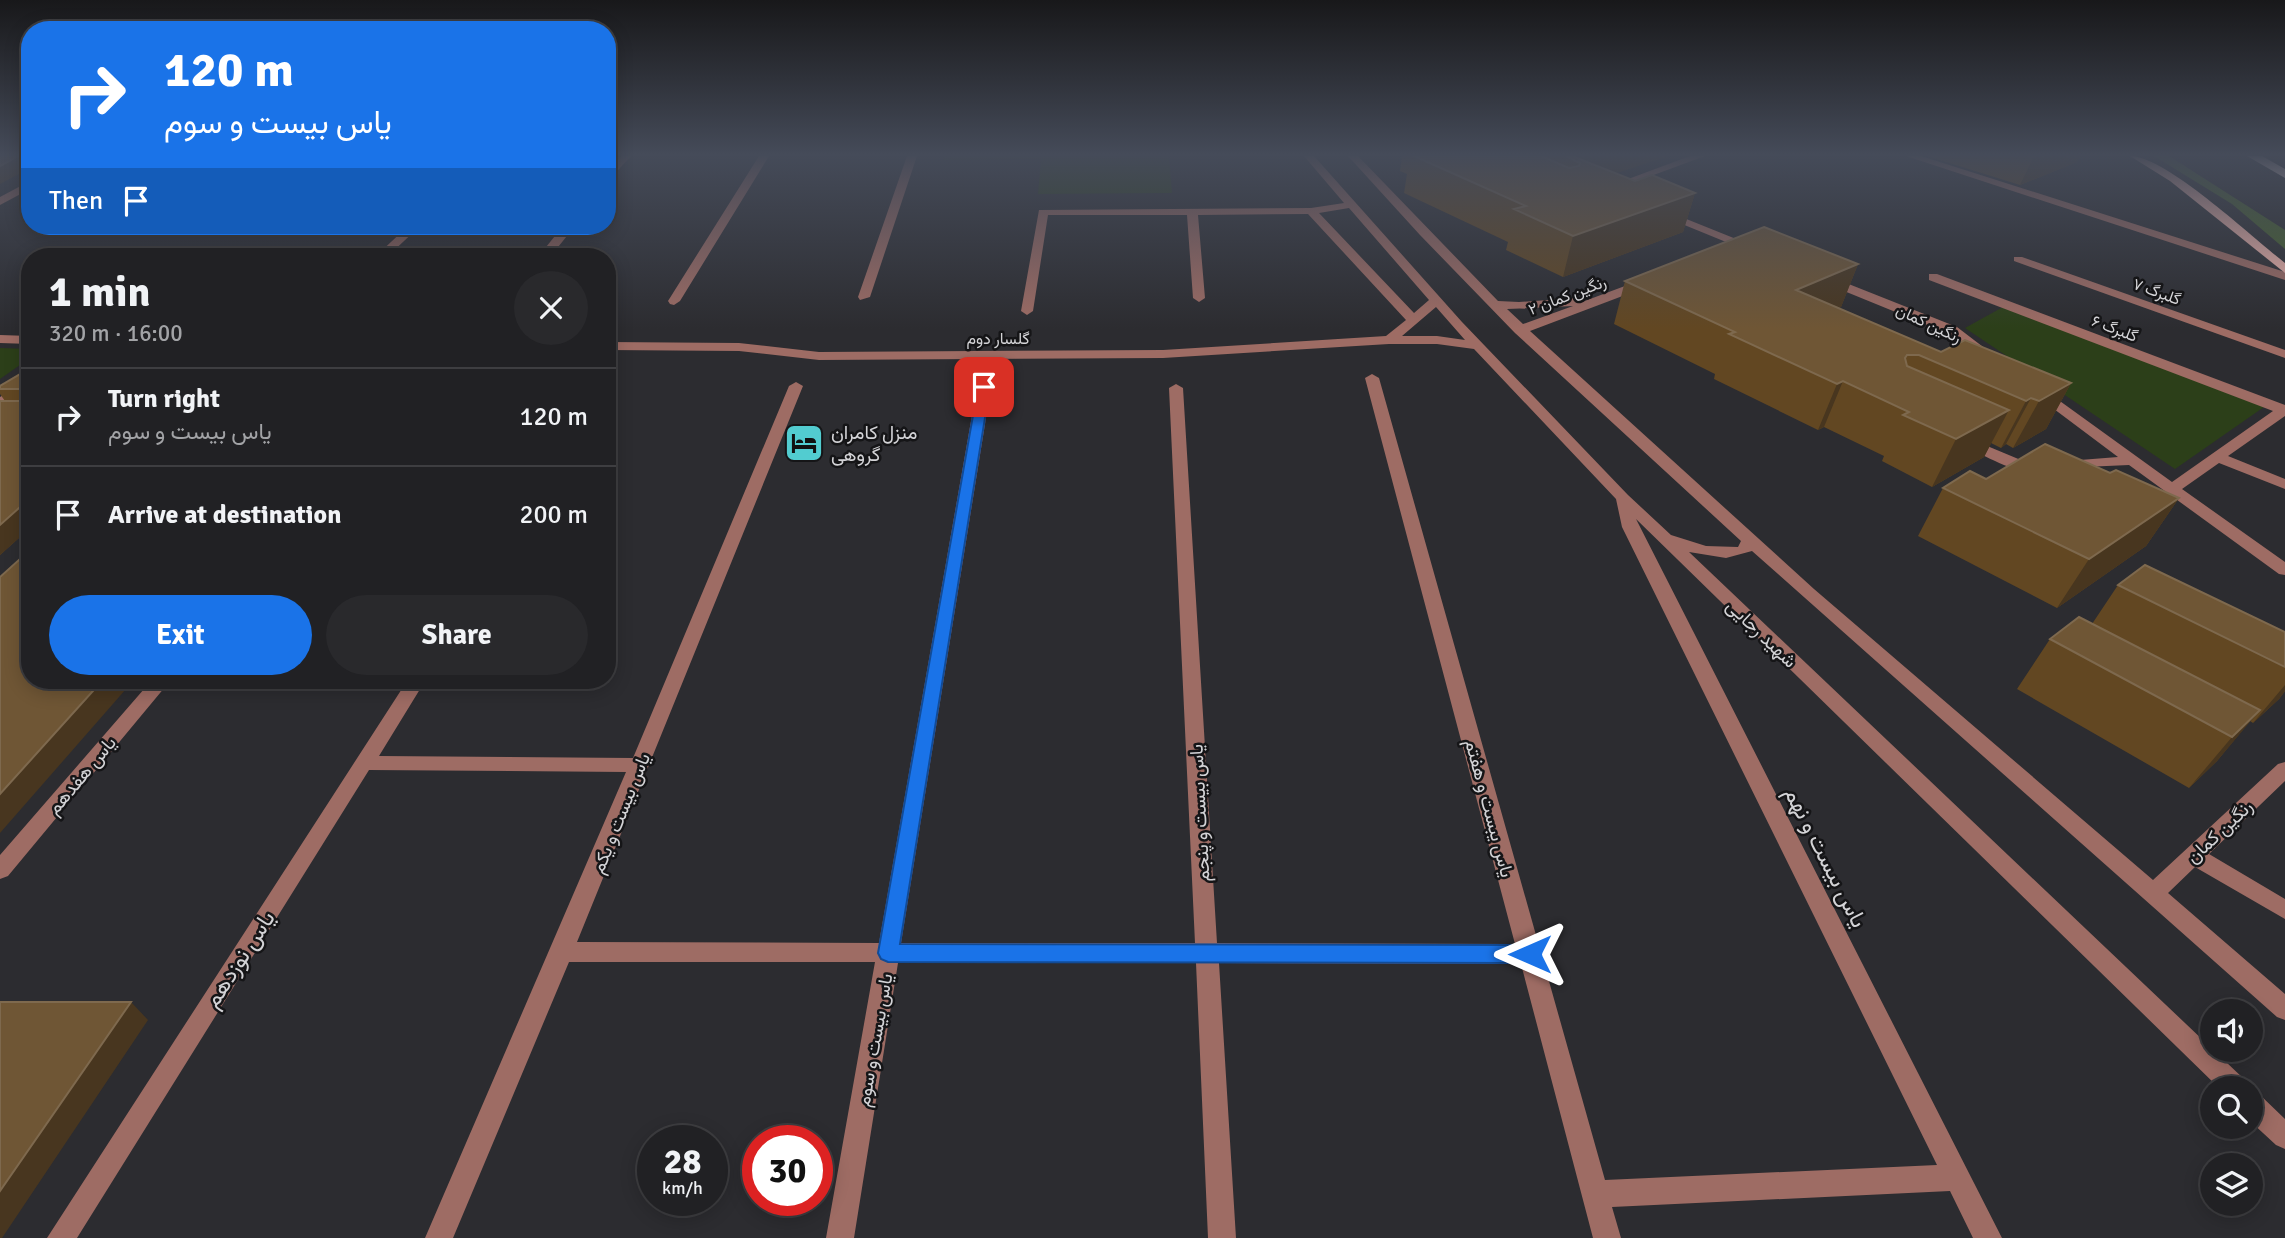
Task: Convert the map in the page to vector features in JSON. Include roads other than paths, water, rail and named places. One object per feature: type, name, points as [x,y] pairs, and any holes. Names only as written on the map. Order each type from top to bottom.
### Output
[{"type":"main road","points":[[2217,214],[2285,269]]},
{"type":"street","points":[[674,300],[728,214]]},
{"type":"street","points":[[864,297],[892,214]]},
{"type":"street","points":[[1027,311],[1043,214]]},
{"type":"street","points":[[1192,214],[1199,298]]},
{"type":"street","points":[[1314,214],[1413,320]]},
{"type":"street","name":"شهید رجایی","points":[[1357,214],[1623,498],[2224,1076]]},
{"type":"street","points":[[1405,214],[1520,330],[1749,541],[2285,1009]]},
{"type":"street","points":[[1664,214],[1767,255]]},
{"type":"street","points":[[2091,214],[2285,276]]},
{"type":"street","points":[[391,248],[404,235]]},
{"type":"street","points":[[1718,254],[1743,245]]},
{"type":"street","name":"گلبرگ ۷","points":[[2018,258],[2285,354]]},
{"type":"street","name":"رنگین کمان","points":[[1816,275],[1952,330],[1997,363]]},
{"type":"street","name":"رنگین کمان ۲","points":[[1520,330],[1659,277]]},
{"type":"street","name":"گلبرگ ۶","points":[[1933,277],[2284,410]]},
{"type":"street","points":[[1494,304],[1544,305],[1601,299]]},
{"type":"street","points":[[1389,340],[1436,301]]},
{"type":"street","points":[[0,338],[21,339]]},
{"type":"street","name":"گلسار دوم","points":[[616,346],[739,347],[818,356],[1149,355],[1389,340],[1437,340],[1478,346]]},
{"type":"street","name":"یاس یبست و هفتم","points":[[1372,378],[1607,1238]]},
{"type":"street","name":"یاس بیست و یکم","points":[[439,1238],[562,953],[796,386]]},
{"type":"street","name":"یاس بیست و سوم","points":[[840,1238],[984,387]]},
{"type":"street","points":[[2031,387],[2285,570]]},
{"type":"street","name":"یاس بیست و پنجم","points":[[1176,388],[1222,1238]]},
{"type":"street","points":[[3,409],[21,391]]},
{"type":"street","points":[[2172,489],[2284,410]]},
{"type":"street","points":[[1953,434],[2019,471],[2133,460]]},
{"type":"street","points":[[2218,457],[2285,484]]},
{"type":"street","name":"یاس بیست و نهم","points":[[1623,498],[1630,527],[1988,1238]]},
{"type":"street","points":[[1662,536],[1700,551],[1731,555],[1745,550],[1749,541]]},
{"type":"street","name":"یاس هفدهم","points":[[0,870],[154,689]]},
{"type":"street","name":"یاس نوزدهم","points":[[61,1238],[411,689]]},
{"type":"street","points":[[364,763],[640,765]]},
{"type":"street","name":"رنگین کمان","points":[[2154,892],[2285,769]]},
{"type":"street","points":[[2193,855],[2285,910]]},
{"type":"street","points":[[562,953],[1530,954]]},
{"type":"street","points":[[2263,1115],[2285,1136]]},
{"type":"street","points":[[1596,1194],[1957,1177]]},
{"type":"place","name":"منزل کامران گروهی","points":[[804,443]]}]
